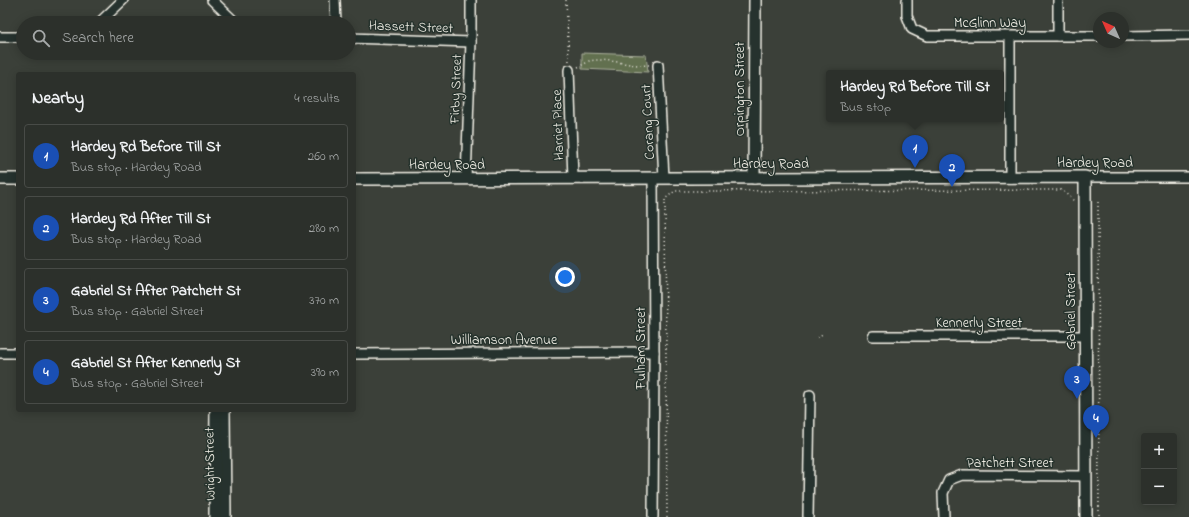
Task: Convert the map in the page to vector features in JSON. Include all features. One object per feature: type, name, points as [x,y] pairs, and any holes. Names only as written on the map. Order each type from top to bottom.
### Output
[{"type":"street","points":[[106,16],[123,0]]},
{"type":"street","points":[[212,0],[229,16]]},
{"type":"street","points":[[335,0],[336,16]]},
{"type":"street","name":"Firby Street","points":[[466,178],[471,0]]},
{"type":"street","name":"Orpington Street","points":[[754,178],[755,0]]},
{"type":"street","name":"McGlinn Way","points":[[907,0],[907,16],[912,29],[927,36],[1093,36]]},
{"type":"street","points":[[1058,0],[1058,36]]},
{"type":"street","points":[[1129,36],[1189,35]]},
{"type":"street","points":[[1010,36],[1010,178]]},
{"type":"street","points":[[0,37],[16,37]]},
{"type":"street","name":"Hassett Street","points":[[356,38],[471,42]]},
{"type":"street","name":"Corang Court","points":[[658,65],[658,178]]},
{"type":"street","name":"Harriet Place","points":[[569,70],[573,178]]},
{"type":"street","name":"Gabriel Street","points":[[1085,177],[1086,517]]},
{"type":"street","name":"Hardey Road","points":[[356,179],[1189,177]]},
{"type":"street","name":"Fulham Street","points":[[653,517],[654,352],[658,178]]},
{"type":"street","points":[[0,179],[16,179]]},
{"type":"street","name":"Kennerly Street","points":[[873,336],[1085,336]]},
{"type":"street","points":[[0,352],[16,353]]},
{"type":"street","name":"Williamson Avenue","points":[[356,354],[654,352]]},
{"type":"street","points":[[808,517],[810,395]]},
{"type":"street","name":"Wright Street","points":[[215,517],[216,412]]},
{"type":"street","name":"Wright Street","points":[[224,412],[225,517]]},
{"type":"street","name":"Patchett Street","points":[[944,517],[943,493],[949,480],[962,475],[1086,476]]},
{"type":"path","points":[[566,0],[569,70],[590,61],[611,61],[642,66],[658,65]]},
{"type":"path","points":[[667,517],[665,200],[675,191],[1062,190],[1075,202]]},
{"type":"path","points":[[1098,202],[1099,517]]},
{"type":"path","points":[[817,337],[823,334]]},
{"type":"green space","points":[[582,53],[646,55],[648,72],[582,69]]},
{"type":"place","name":"Hardey Rd Before Till St","points":[[915,168]]},
{"type":"place","name":"Hardey Rd After Till St","points":[[952,187]]},
{"type":"place","name":"Gabriel St After Patchett St","points":[[1077,399]]},
{"type":"place","name":"Gabriel St After Kennerly St","points":[[1096,438]]}]
